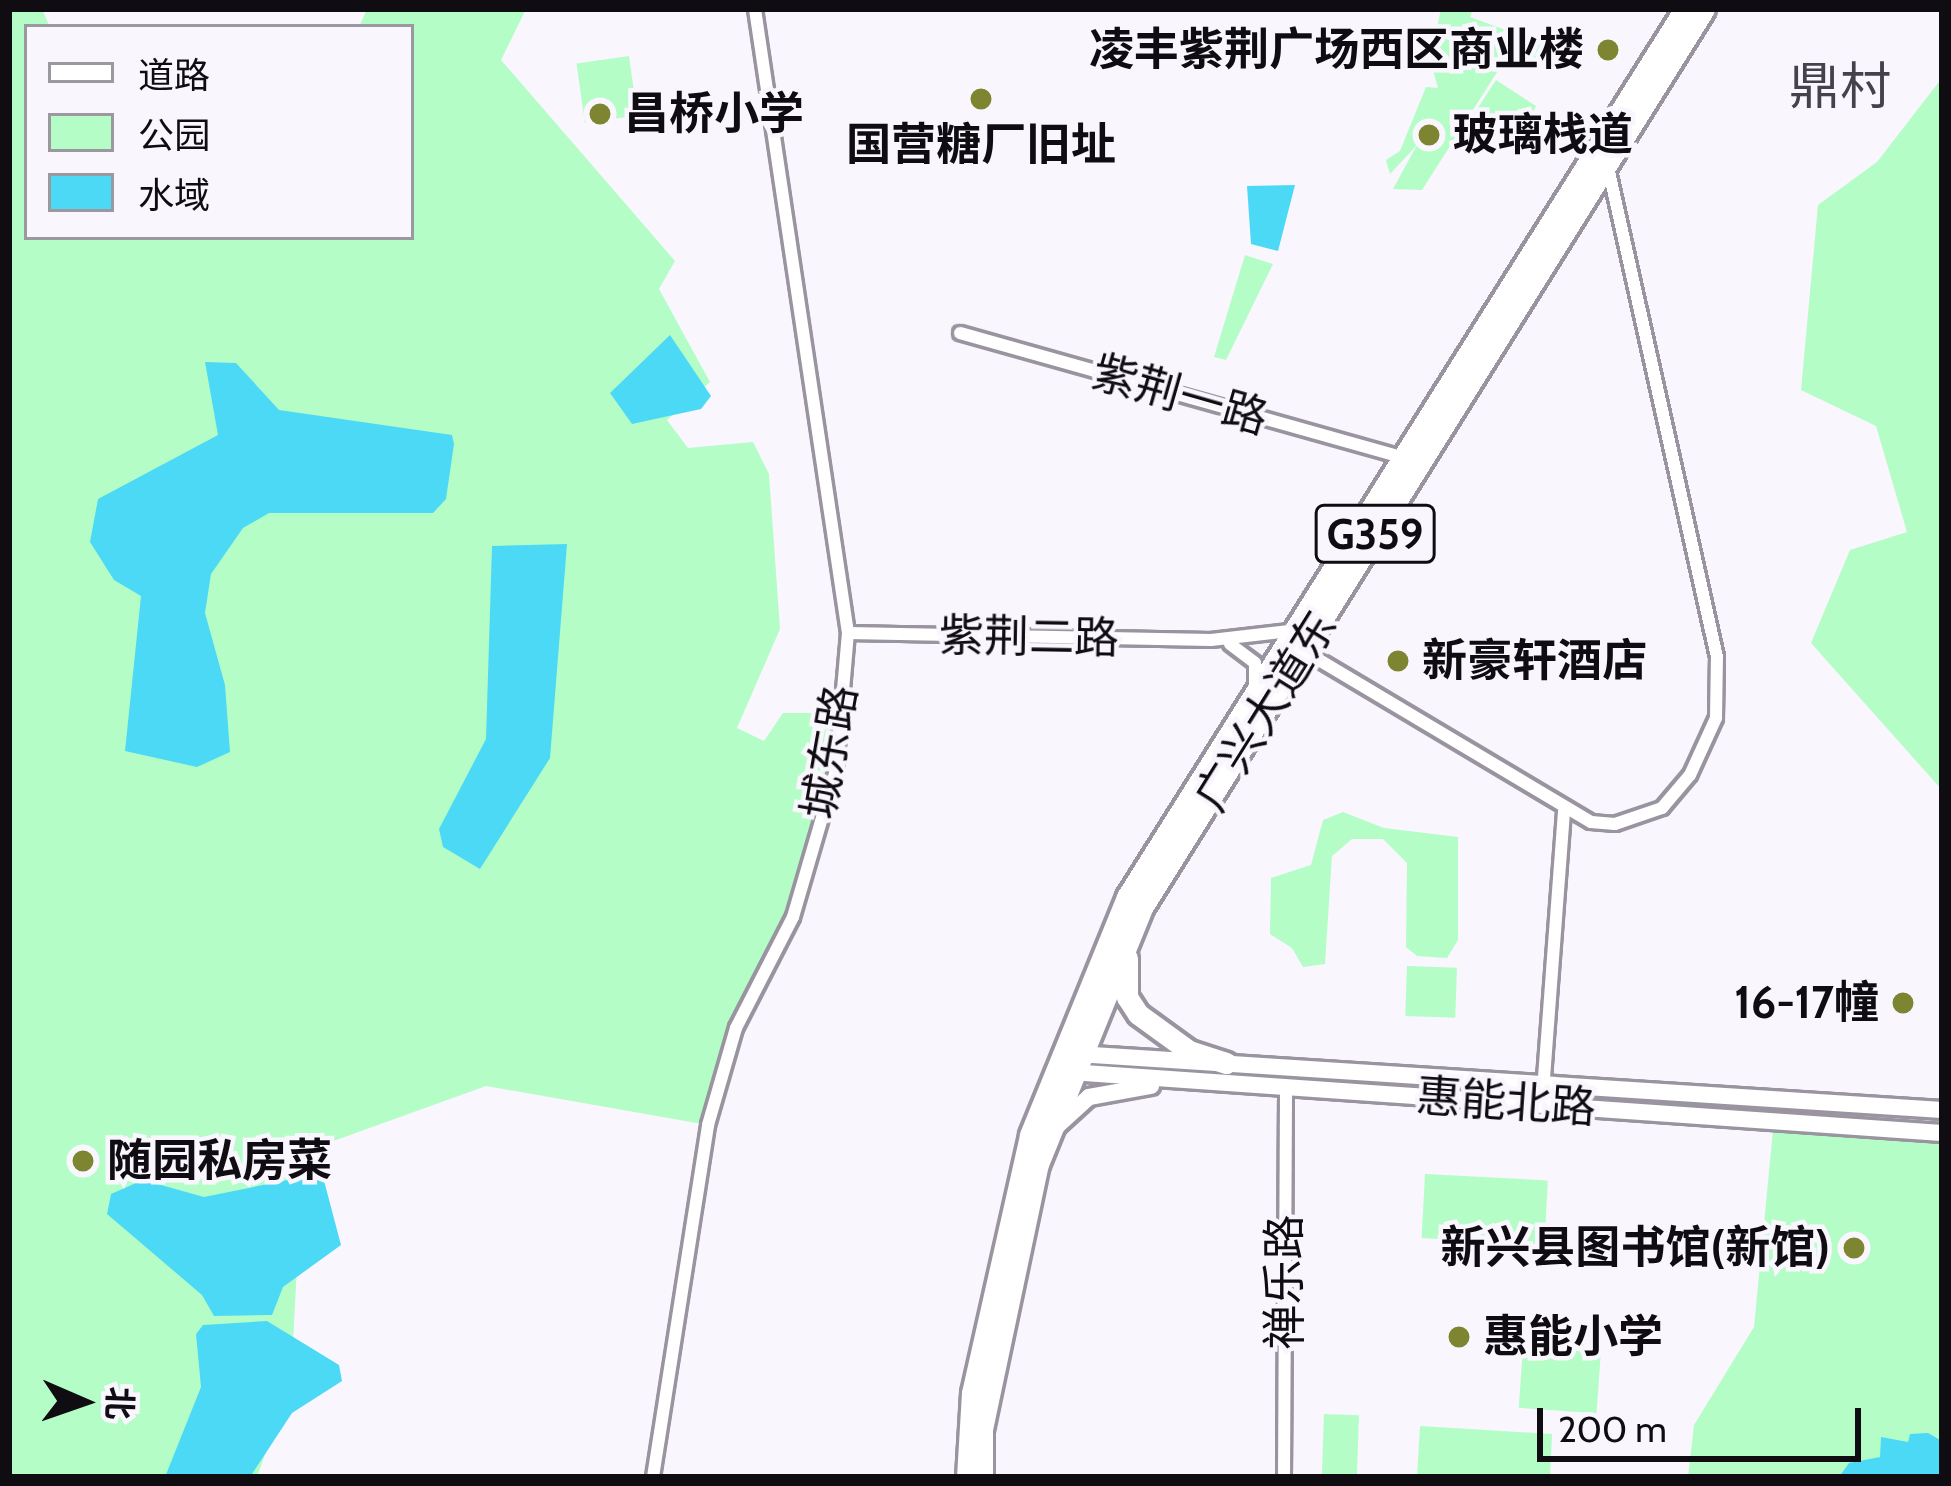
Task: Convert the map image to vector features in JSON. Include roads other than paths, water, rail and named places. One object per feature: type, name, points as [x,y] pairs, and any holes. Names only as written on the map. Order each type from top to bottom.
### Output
[{"type":"highway","name":"广兴大道东","points":[[967,1477],[972,1393],[998,1256],[1048,1081],[1127,897],[1685,9]]},
{"type":"highway","name":"广兴大道东","points":[[982,1477],[982,1430],[1038,1164],[1074,1063],[1143,905],[1704,9]]},
{"type":"highway","points":[[1130,939],[1124,978],[1138,1014],[1189,1051],[1226,1064]]},
{"type":"street","name":"城东路","points":[[653,1477],[709,1125],[736,1028],[793,917],[836,770],[850,606],[824,492],[755,9]]},
{"type":"street","points":[[1304,651],[1564,811],[1615,824],[1662,808],[1690,775],[1716,718],[1719,686],[1608,165]]},
{"type":"street","name":"紫荆一路","points":[[960,333],[1400,457]]},
{"type":"street","name":"紫荆二路","points":[[848,633],[1211,640],[1282,635],[1298,625]]},
{"type":"street","points":[[1211,640],[1250,654],[1258,675],[1253,696]]},
{"type":"street","points":[[1543,1105],[1564,811]]},
{"type":"street","name":"惠能北路","points":[[1074,1063],[1226,1064],[1942,1110]]},
{"type":"street","name":"惠能北路","points":[[1074,1063],[1210,1082],[1942,1132]]},
{"type":"street","points":[[1038,1164],[1056,1127],[1089,1097],[1210,1082]]},
{"type":"street","name":"禅乐路","points":[[1284,1477],[1286,1087]]},
{"type":"water","points":[[1295,185],[1278,251],[1251,244],[1247,186]]},
{"type":"water","points":[[670,335],[711,396],[701,409],[632,424],[610,393]]},
{"type":"water","points":[[205,362],[236,363],[279,410],[452,435],[454,444],[446,499],[433,513],[269,513],[243,528],[211,574],[205,613],[225,685],[230,752],[197,767],[125,751],[141,596],[114,580],[90,542],[98,499],[218,435]]},
{"type":"water","points":[[567,544],[550,758],[480,869],[443,847],[439,829],[486,739],[492,546]]},
{"type":"water","points":[[322,1173],[341,1245],[283,1287],[272,1315],[214,1316],[202,1295],[107,1214],[111,1194],[143,1180],[204,1197]]},
{"type":"water","points":[[267,1321],[339,1365],[342,1381],[292,1413],[250,1477],[165,1477],[201,1387],[196,1334],[203,1325]]},
{"type":"water","points":[[1928,1433],[1942,1441],[1942,1477],[1839,1477],[1849,1463],[1880,1457],[1881,1437],[1908,1442],[1910,1434]]},
{"type":"place","name":"凌丰紫荆广场西区商业楼","points":[[1608,50]]},
{"type":"place","name":"国营糖厂旧址","points":[[981,99]]},
{"type":"place","name":"昌桥小学","points":[[600,114]]},
{"type":"place","name":"玻璃栈道","points":[[1429,135]]},
{"type":"place","name":"新豪轩酒店","points":[[1398,661]]},
{"type":"place","name":"16-17幢","points":[[1903,1003]]},
{"type":"place","name":"随园私房菜","points":[[83,1161]]},
{"type":"place","name":"新兴县图书馆(新馆)","points":[[1854,1248]]},
{"type":"place","name":"惠能小学","points":[[1459,1337]]},
{"type":"district","name":"鼎村","points":[[1840,86]]}]
